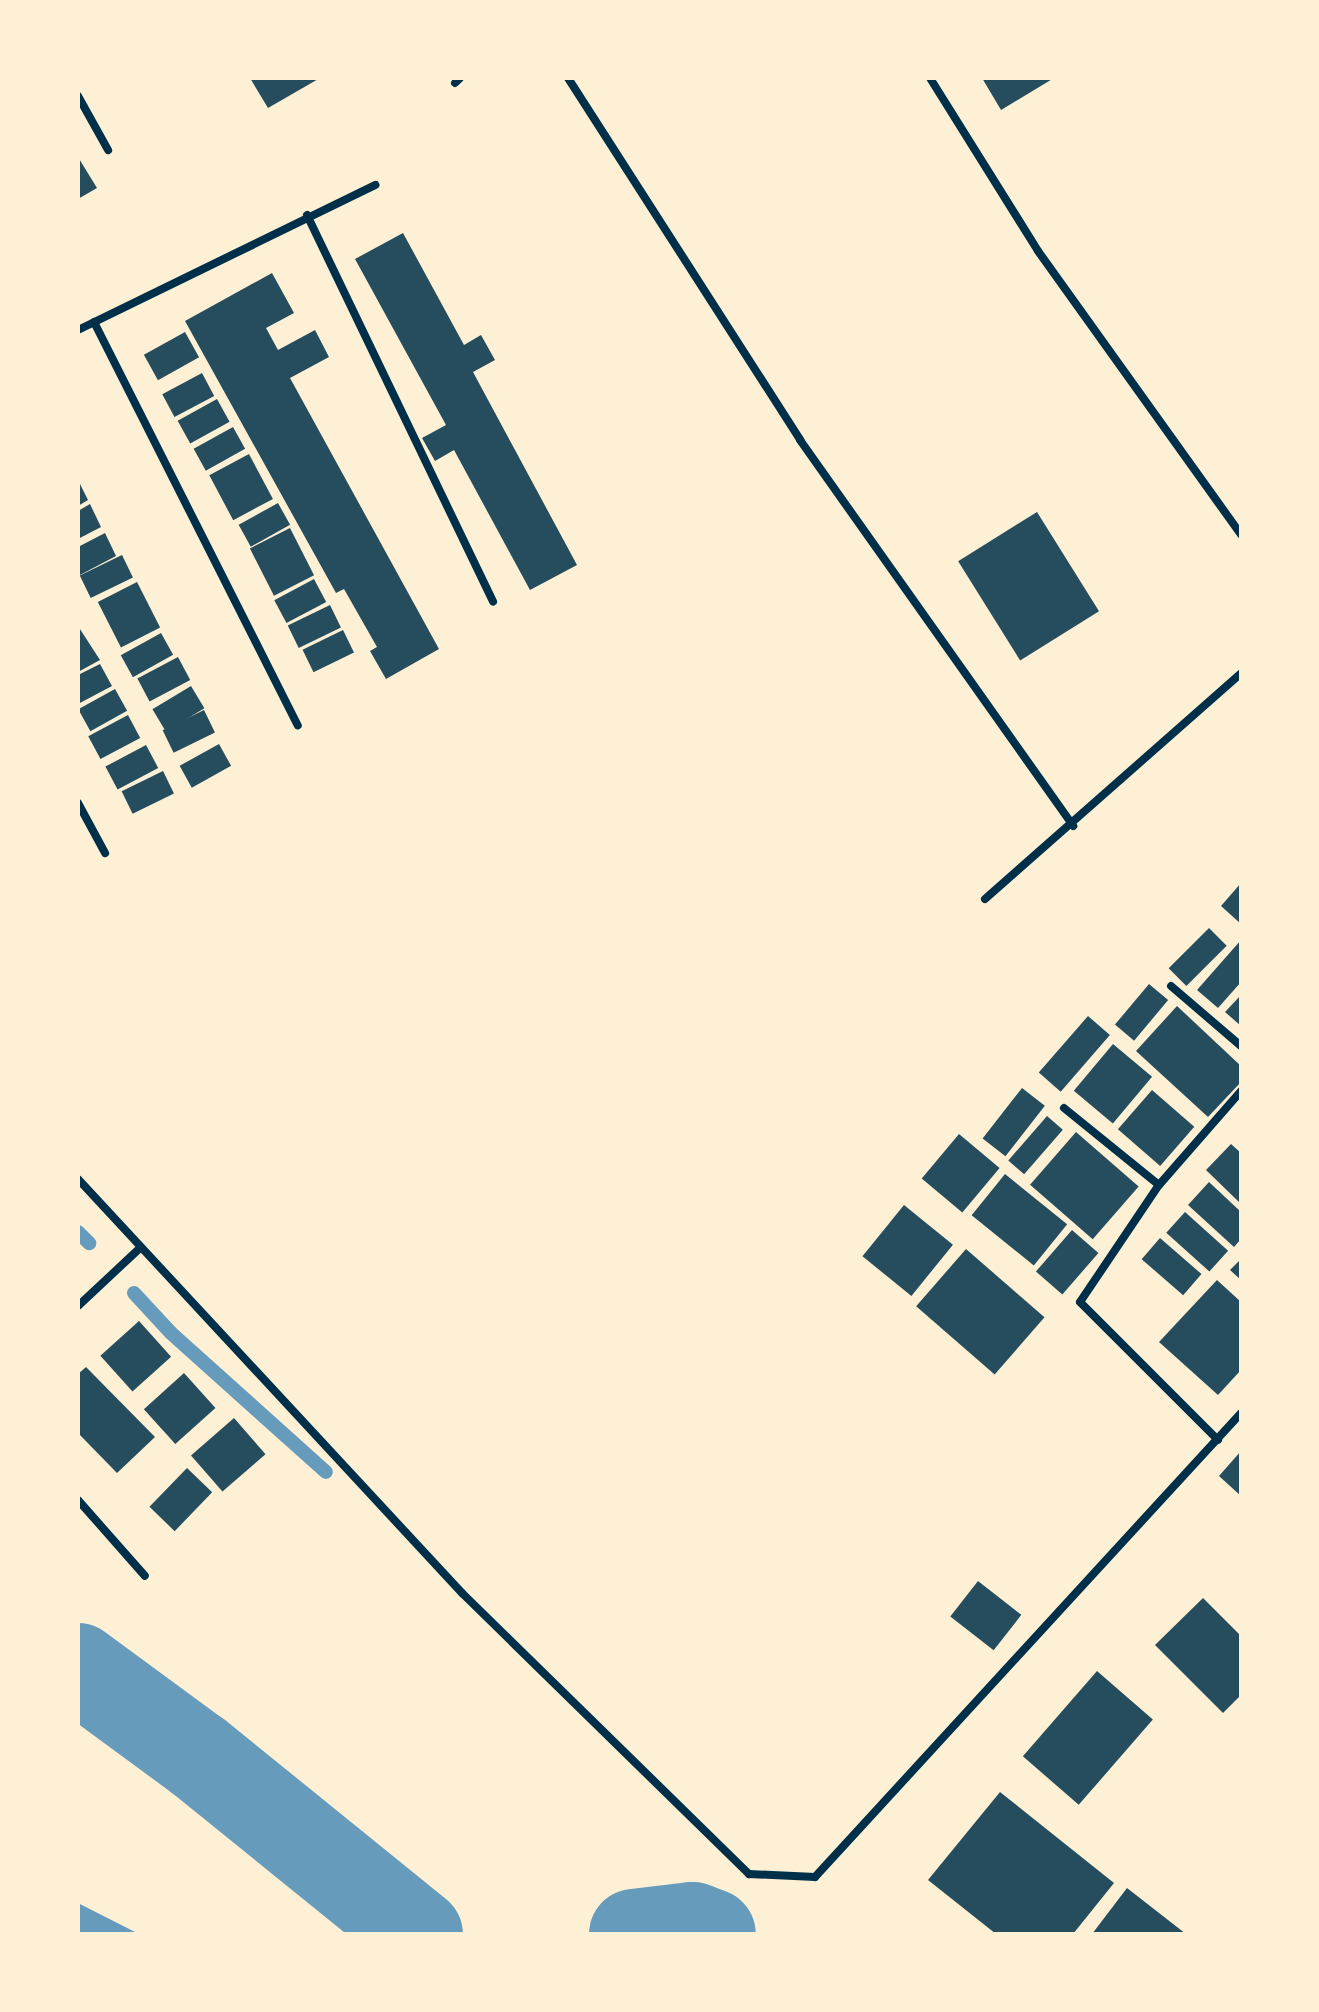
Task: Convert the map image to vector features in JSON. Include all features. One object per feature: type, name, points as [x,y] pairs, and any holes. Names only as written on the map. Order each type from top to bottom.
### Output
[{"type":"street","points":[[568,78],[800,440],[1073,826]]},
{"type":"street","points":[[930,78],[1038,251],[1241,535]]},
{"type":"street","points":[[78,96],[108,150]]},
{"type":"street","points":[[78,330],[307,215],[375,185]]},
{"type":"street","points":[[307,215],[493,602]]},
{"type":"street","points":[[94,322],[298,725]]},
{"type":"street","points":[[985,899],[1073,826],[1241,673]]},
{"type":"street","points":[[78,803],[105,853]]},
{"type":"street","points":[[1171,986],[1241,1046]]},
{"type":"street","points":[[1218,1440],[1080,1302],[1159,1185],[1241,1091]]},
{"type":"street","points":[[1064,1108],[1159,1185]]},
{"type":"street","points":[[78,1179],[462,1593],[749,1874],[815,1877],[1241,1413]]},
{"type":"street","points":[[78,1306],[141,1247]]},
{"type":"street","points":[[78,1500],[145,1576]]},
{"type":"water","points":[[78,1903],[139,1934],[78,1934]]},
{"type":"building","points":[[250,78],[320,78],[268,108]]},
{"type":"building","points":[[982,78],[1054,78],[1001,110]]},
{"type":"building","points":[[78,157],[97,188],[78,199]]},
{"type":"building","points":[[403,233],[464,345],[481,335],[495,360],[473,372],[577,565],[530,590],[454,450],[435,461],[422,438],[446,425],[355,259]]},
{"type":"building","points":[[272,273],[294,313],[266,328],[278,350],[315,330],[329,357],[290,378],[439,649],[386,679],[370,651],[377,647],[344,589],[336,593],[185,321]]},
{"type":"building","points":[[185,332],[199,357],[158,380],[144,355]]},
{"type":"building","points":[[202,373],[214,396],[174,417],[162,394]]},
{"type":"building","points":[[217,399],[230,422],[190,444],[178,421]]},
{"type":"building","points":[[233,427],[245,449],[206,471],[194,449]]},
{"type":"building","points":[[249,454],[273,499],[233,520],[209,475]]},
{"type":"building","points":[[78,480],[88,500],[78,506]]},
{"type":"building","points":[[278,503],[290,525],[251,547],[239,525]]},
{"type":"building","points":[[90,504],[101,527],[78,539],[78,511]]},
{"type":"building","points":[[1037,512],[1099,611],[1020,661],[958,561]]},
{"type":"building","points":[[290,528],[314,575],[274,596],[250,548]]},
{"type":"building","points":[[105,533],[116,556],[78,576],[78,547]]},
{"type":"building","points":[[122,555],[133,577],[91,598],[80,576]]},
{"type":"building","points":[[314,579],[326,602],[286,623],[274,600]]},
{"type":"building","points":[[137,582],[160,627],[121,647],[98,602]]},
{"type":"building","points":[[330,605],[341,627],[299,648],[288,626]]},
{"type":"building","points":[[78,626],[100,660],[78,672]]},
{"type":"building","points":[[343,630],[354,652],[314,672],[303,650]]},
{"type":"building","points":[[161,633],[173,655],[133,677],[121,655]]},
{"type":"building","points":[[178,657],[190,680],[150,702],[137,679]]},
{"type":"building","points":[[100,664],[112,686],[78,704],[78,675]]},
{"type":"building","points":[[191,686],[204,708],[166,731],[152,709]]},
{"type":"building","points":[[115,689],[127,711],[90,731],[78,709]]},
{"type":"building","points":[[204,710],[215,732],[174,753],[163,730]]},
{"type":"building","points":[[128,715],[140,738],[100,759],[88,736]]},
{"type":"building","points":[[219,744],[231,766],[192,788],[180,766]]},
{"type":"building","points":[[146,745],[158,768],[118,790],[105,767]]},
{"type":"building","points":[[163,771],[174,793],[133,814],[122,791]]},
{"type":"building","points":[[1241,883],[1241,924],[1221,906]]},
{"type":"building","points":[[1209,928],[1227,946],[1186,986],[1169,968]]},
{"type":"building","points":[[1241,940],[1241,982],[1218,1008],[1197,990]]},
{"type":"building","points":[[1149,984],[1168,1000],[1134,1041],[1115,1025]]},
{"type":"building","points":[[1241,995],[1241,1026],[1225,1012]]},
{"type":"building","points":[[1177,1006],[1241,1066],[1241,1082],[1208,1117],[1136,1051]]},
{"type":"building","points":[[1088,1016],[1110,1035],[1061,1092],[1039,1073]]},
{"type":"building","points":[[1113,1044],[1152,1077],[1113,1124],[1074,1091]]},
{"type":"building","points":[[1022,1088],[1045,1106],[1005,1156],[983,1138]]},
{"type":"building","points":[[1152,1090],[1194,1127],[1160,1166],[1118,1129]]},
{"type":"building","points":[[1047,1116],[1063,1130],[1024,1174],[1008,1161]]},
{"type":"building","points":[[1076,1132],[1139,1186],[1093,1239],[1030,1185]]},
{"type":"building","points":[[959,1134],[1000,1168],[962,1212],[922,1178]]},
{"type":"building","points":[[1231,1144],[1241,1153],[1241,1204],[1206,1170]]},
{"type":"building","points":[[1005,1174],[1067,1224],[1034,1266],[972,1215]]},
{"type":"building","points":[[1209,1182],[1241,1212],[1241,1239],[1234,1247],[1188,1205]]},
{"type":"building","points":[[904,1205],[953,1245],[911,1296],[862,1256]]},
{"type":"building","points":[[1185,1212],[1228,1251],[1209,1272],[1166,1233]]},
{"type":"building","points":[[1072,1230],[1098,1253],[1062,1294],[1036,1272]]},
{"type":"building","points":[[1160,1238],[1202,1274],[1183,1295],[1142,1259]]},
{"type":"building","points":[[966,1249],[1044,1317],[995,1375],[916,1306]]},
{"type":"building","points":[[1241,1259],[1241,1280],[1230,1270]]},
{"type":"building","points":[[1217,1280],[1241,1302],[1241,1370],[1218,1395],[1159,1342]]},
{"type":"building","points":[[139,1321],[171,1357],[132,1391],[100,1356]]},
{"type":"building","points":[[86,1367],[155,1437],[117,1473],[78,1433],[78,1374]]},
{"type":"building","points":[[184,1373],[215,1408],[175,1444],[144,1409]]},
{"type":"building","points":[[234,1418],[265,1454],[222,1492],[191,1455]]},
{"type":"building","points":[[1241,1451],[1241,1496],[1219,1476]]},
{"type":"building","points":[[187,1468],[212,1492],[175,1531],[149,1507]]},
{"type":"building","points":[[978,1581],[1021,1615],[994,1650],[950,1616]]},
{"type":"building","points":[[1203,1598],[1241,1636],[1241,1695],[1223,1713],[1155,1645]]},
{"type":"building","points":[[1097,1671],[1153,1720],[1079,1805],[1023,1756]]},
{"type":"building","points":[[1000,1792],[1114,1883],[1073,1934],[996,1934],[928,1880]]},
{"type":"building","points":[[1127,1888],[1186,1934],[1092,1934]]},
{"type":"waterway","points":[[78,1232],[89,1243]]},
{"type":"waterway","points":[[134,1293],[171,1333],[326,1472]]},
{"type":"waterway","points":[[78,1668],[198,1756],[418,1934]]},
{"type":"waterway","points":[[634,1934],[693,1927],[711,1934]]}]
